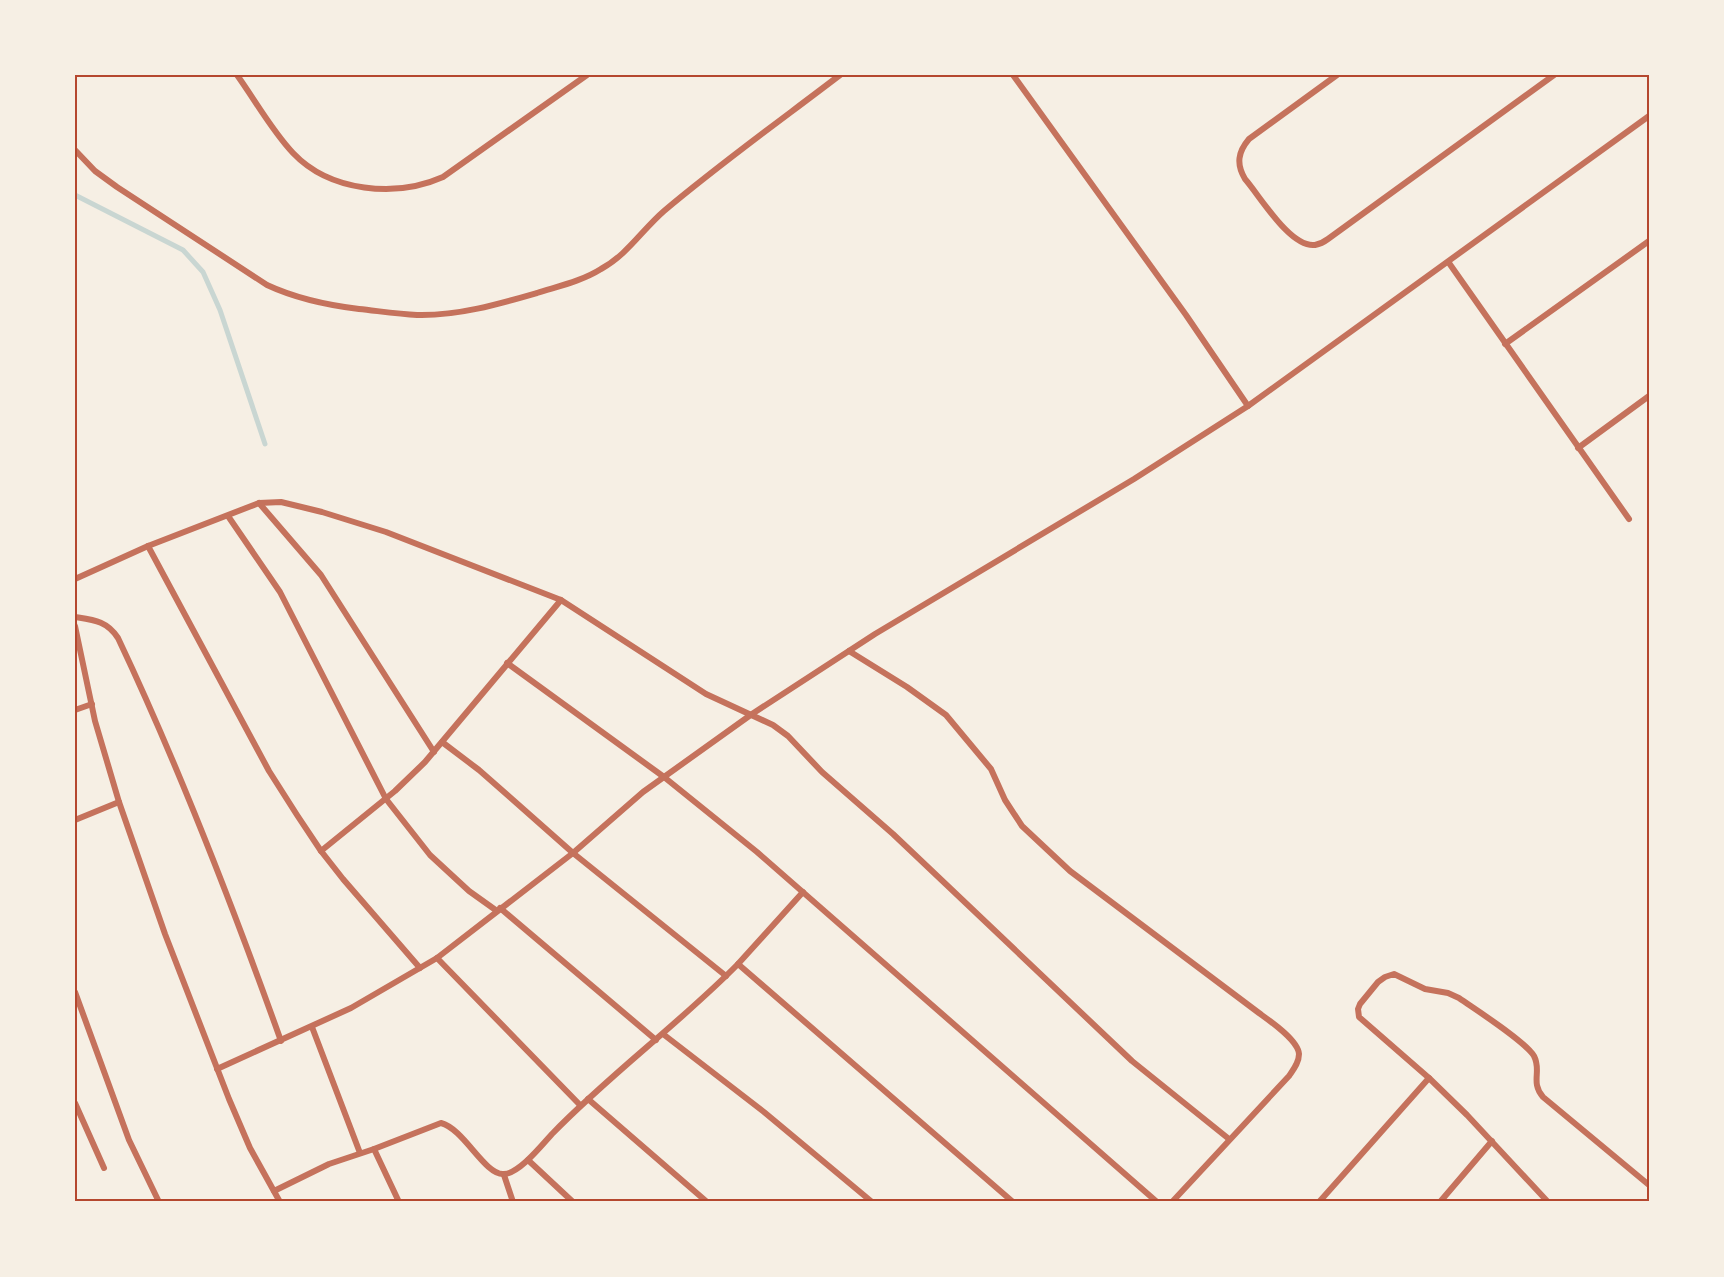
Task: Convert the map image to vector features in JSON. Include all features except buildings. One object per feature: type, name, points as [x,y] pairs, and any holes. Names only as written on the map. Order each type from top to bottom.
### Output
[{"type":"street","points":[[237,75],[292,152],[312,169],[328,178],[353,185],[378,189],[406,189],[443,177],[588,75]]},
{"type":"street","points":[[75,150],[95,171],[125,192],[267,285],[289,296],[382,312],[418,315],[450,313],[505,302],[578,280],[599,271],[616,260],[662,213],[701,181],[840,75]]},
{"type":"street","points":[[1013,75],[1186,315],[1248,406]]},
{"type":"street","points":[[1337,75],[1249,139],[1240,152],[1238,160],[1245,178],[1284,228],[1296,239],[1314,245],[1328,239],[1554,75]]},
{"type":"street","points":[[217,1069],[312,1027],[386,989],[436,958],[573,853],[664,777],[752,714],[875,634],[1134,479],[1248,406],[1449,263],[1649,116]]},
{"type":"street","points":[[1505,344],[1649,240]]},
{"type":"street","points":[[1449,263],[1629,519]]},
{"type":"street","points":[[1578,448],[1649,396]]},
{"type":"street","points":[[75,579],[148,546],[259,503],[280,502],[322,512],[386,532],[561,600],[706,694],[752,714],[788,736],[822,772],[893,834],[1132,1061],[1229,1139]]},
{"type":"street","points":[[259,503],[321,575],[434,752]]},
{"type":"street","points":[[228,516],[280,592],[386,799],[430,855],[469,891],[498,910],[656,1040]]},
{"type":"street","points":[[148,546],[269,771],[321,851],[420,968]]},
{"type":"street","points":[[321,851],[386,799],[434,752],[561,600]]},
{"type":"street","points":[[75,617],[96,620],[111,628],[125,654],[186,790],[231,903],[281,1041]]},
{"type":"street","points":[[75,626],[92,704],[119,802],[165,934],[250,1148],[280,1202]]},
{"type":"street","points":[[849,651],[907,687],[946,715],[991,769],[1005,800],[1022,826],[1070,871],[1259,1013],[1292,1041],[1299,1054],[1295,1067],[1172,1202]]},
{"type":"street","points":[[507,663],[664,777],[803,892],[1157,1202]]},
{"type":"street","points":[[75,710],[92,704]]},
{"type":"street","points":[[442,742],[479,770],[573,853],[726,976]]},
{"type":"street","points":[[75,820],[119,802]]},
{"type":"street","points":[[504,1175],[528,1160],[580,1105],[726,976],[803,892]]},
{"type":"street","points":[[436,958],[580,1105]]},
{"type":"street","points":[[738,964],[1013,1202]]},
{"type":"street","points":[[1548,1202],[1492,1141],[1429,1078],[1362,1020],[1358,1013],[1360,1004],[1385,976],[1398,975],[1425,989],[1448,993],[1525,1046],[1536,1059],[1536,1087],[1543,1096],[1649,1185]]},
{"type":"street","points":[[75,992],[129,1140],[159,1202]]},
{"type":"street","points":[[312,1027],[360,1153]]},
{"type":"street","points":[[663,1034],[764,1112],[872,1202]]},
{"type":"street","points":[[1319,1202],[1429,1078]]},
{"type":"street","points":[[588,1099],[706,1202]]},
{"type":"street","points":[[75,1102],[104,1168]]},
{"type":"street","points":[[274,1191],[323,1166],[441,1123],[454,1130],[490,1168],[504,1175],[513,1202]]},
{"type":"street","points":[[1440,1202],[1492,1141]]},
{"type":"street","points":[[374,1149],[399,1202]]},
{"type":"street","points":[[528,1160],[573,1202]]},
{"type":"waterway","points":[[75,195],[183,250],[203,272],[220,310],[265,444]]}]
